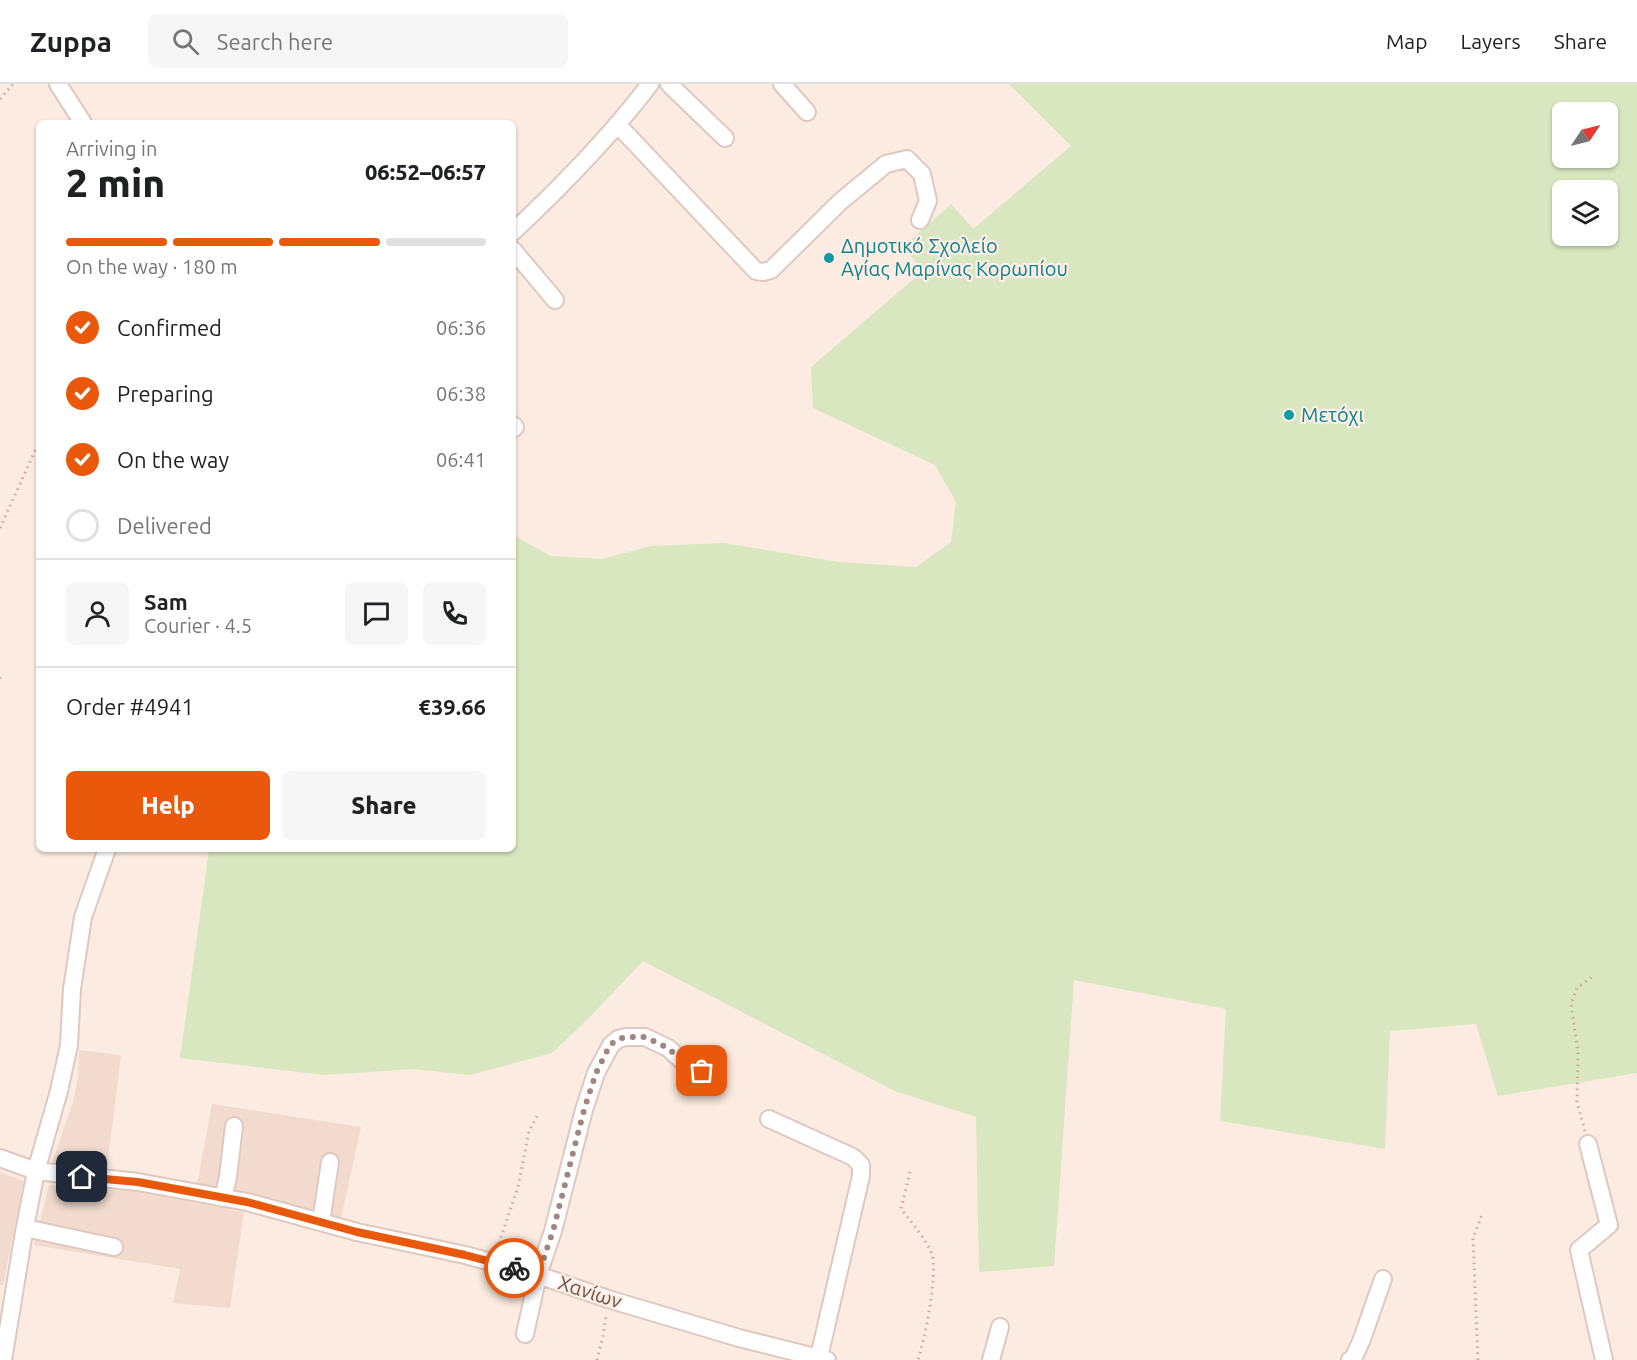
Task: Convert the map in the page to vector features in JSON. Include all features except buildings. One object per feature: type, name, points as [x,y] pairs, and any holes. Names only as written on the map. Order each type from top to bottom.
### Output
[{"type":"street","points":[[58,84],[81,120]]},
{"type":"street","points":[[516,229],[552,195],[651,84]]},
{"type":"street","points":[[669,84],[725,138]]},
{"type":"street","points":[[782,84],[807,112]]},
{"type":"street","points":[[617,124],[756,271],[771,270],[841,201],[886,164],[907,159],[921,174],[928,201],[920,220]]},
{"type":"street","points":[[516,254],[555,300]]},
{"type":"street","points":[[3,1360],[13,1290],[36,1171],[69,1045],[72,989],[83,917],[106,852]]},
{"type":"street","points":[[525,1334],[538,1275],[553,1231],[584,1110],[596,1073],[610,1045],[626,1037],[645,1037],[668,1048],[687,1065],[716,1076]]},
{"type":"street","points":[[769,1119],[853,1157],[861,1165],[861,1176],[823,1359]]},
{"type":"street","points":[[223,1198],[234,1126]]},
{"type":"street","points":[[1588,1144],[1609,1225],[1579,1250],[1604,1360]]},
{"type":"street","name":"Χανίων","points":[[0,1158],[36,1171],[138,1182],[247,1202],[357,1232],[465,1255],[538,1275],[608,1299],[739,1338],[823,1359]]},
{"type":"street","points":[[321,1222],[330,1162]]},
{"type":"street","points":[[25,1228],[114,1247]]},
{"type":"street","points":[[1350,1360],[1353,1359],[1362,1339],[1383,1279]]},
{"type":"street","points":[[991,1360],[1000,1327]]},
{"type":"path","points":[[0,99],[13,84]]},
{"type":"path","points":[[0,528],[36,449]]},
{"type":"path","points":[[1588,1144],[1577,1103],[1578,1052],[1571,1004],[1577,988],[1593,976]]},
{"type":"path","points":[[492,1262],[518,1187],[529,1131],[539,1113]]},
{"type":"path","points":[[910,1172],[901,1209],[932,1254],[934,1274],[923,1346],[918,1360]]},
{"type":"path","points":[[1478,1360],[1473,1238],[1483,1212]]},
{"type":"path","points":[[597,1360],[608,1299]]},
{"type":"shaded area","points":[[79,1050],[121,1055],[106,1177],[50,1169],[73,1102],[78,1079]]},
{"type":"shaded area","points":[[212,1104],[361,1127],[340,1223],[196,1190]]},
{"type":"shaded area","points":[[0,1172],[24,1181],[3,1285],[0,1285]]},
{"type":"shaded area","points":[[49,1185],[137,1192],[244,1212],[230,1308],[173,1303],[180,1269],[34,1245]]},
{"type":"green space","points":[[1009,84],[1637,84],[1637,1073],[1498,1096],[1476,1024],[1390,1031],[1385,1149],[1220,1121],[1226,1009],[1074,980],[1054,1266],[979,1272],[976,1117],[895,1091],[643,961],[552,1053],[470,1075],[413,1069],[324,1075],[180,1058],[209,852],[516,852],[516,537],[551,556],[602,559],[651,546],[724,543],[839,562],[916,567],[951,542],[956,502],[935,465],[813,408],[811,367],[923,271],[903,247],[951,204],[973,229],[1071,146]]},
{"type":"way so far","points":[[514,1268],[538,1275],[553,1231],[584,1110],[596,1073],[610,1045],[626,1037],[645,1037],[668,1048],[687,1065],[702,1071]]},
{"type":"place","name":"Δημοτικό Σχολείο Αγίας Μαρίνας Κορωπίου","points":[[829,258]]},
{"type":"place","name":"Μετόχι","points":[[1289,415]]},
{"type":"route","points":[[82,1177],[138,1182],[247,1202],[357,1232],[514,1268]]}]
